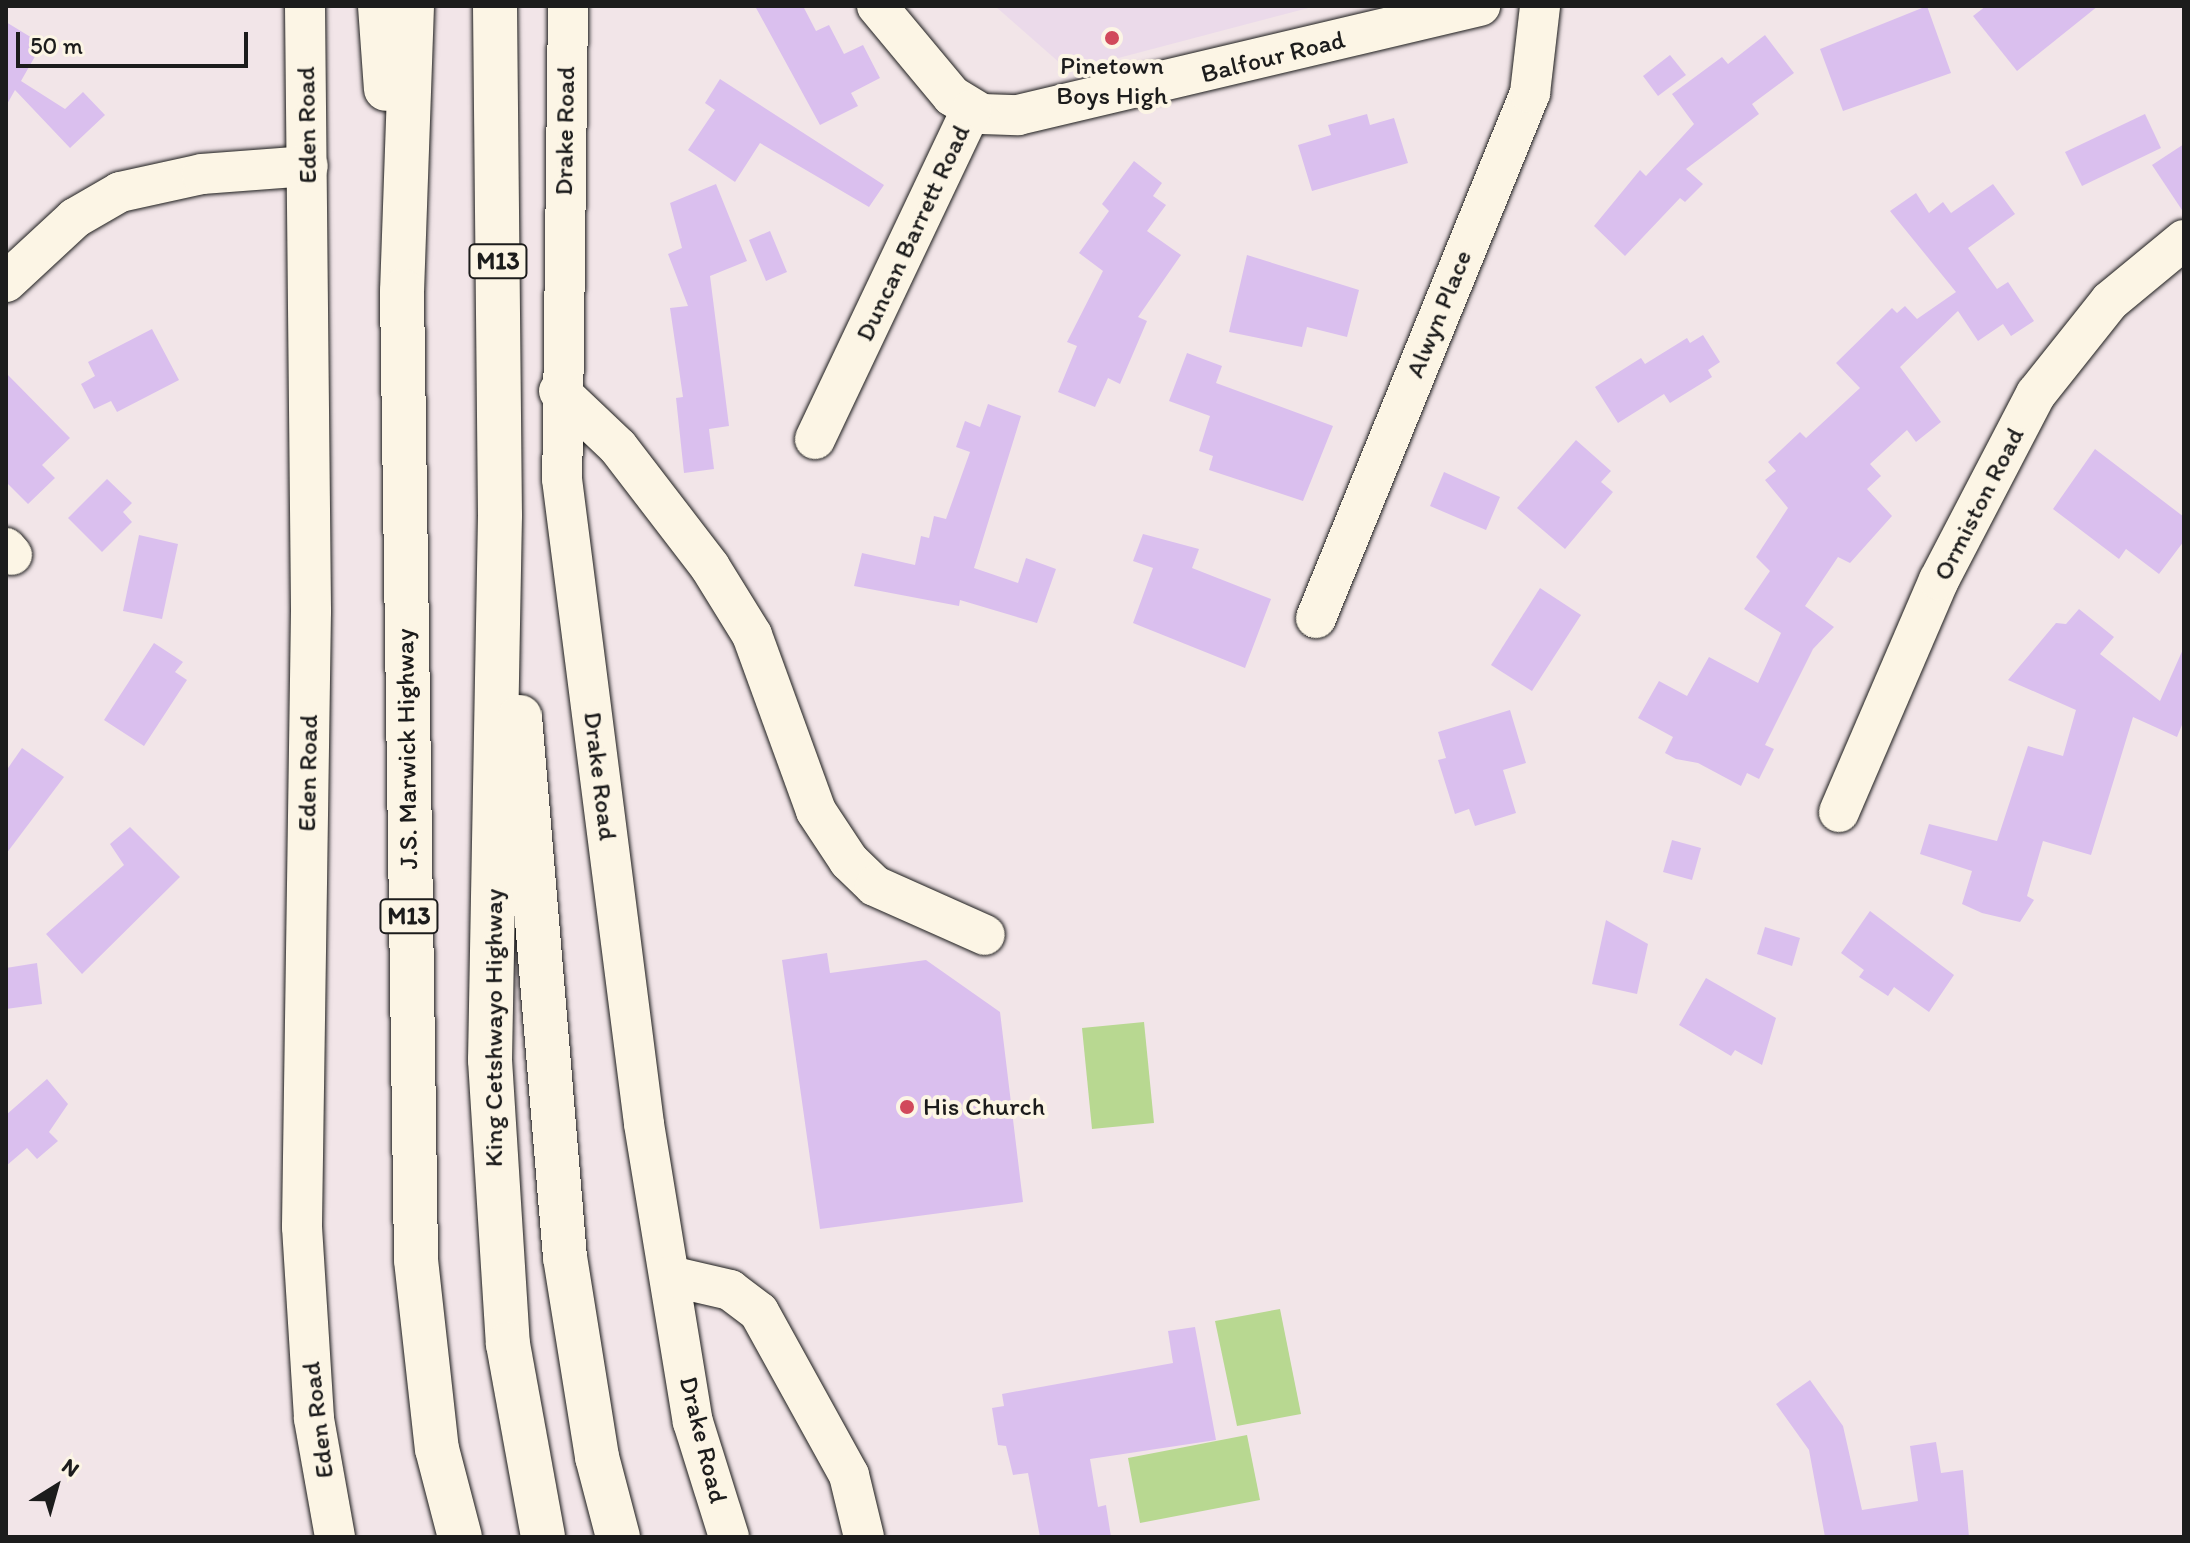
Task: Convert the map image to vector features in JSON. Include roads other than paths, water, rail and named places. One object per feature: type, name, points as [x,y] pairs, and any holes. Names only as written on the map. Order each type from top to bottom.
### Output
[{"type":"highway","points":[[380,6],[402,291]]},
{"type":"highway","name":"J.S. Marwick Highway","points":[[412,6],[402,291],[416,1260],[437,1449],[460,1537]]},
{"type":"highway","name":"M13","points":[[495,6],[500,515]]},
{"type":"highway","points":[[500,515],[565,1257],[597,1457],[618,1537]]},
{"type":"highway","name":"King Cetshwayo Highway","points":[[500,515],[490,1060],[495,1219],[521,1441],[543,1537]]},
{"type":"street","name":"Eden Road","points":[[305,6],[311,611],[302,1227],[314,1419],[335,1537]]},
{"type":"street","name":"Drake Road","points":[[568,6],[559,391],[562,479],[644,1124],[693,1422],[729,1537]]},
{"type":"street","name":"Duncan Barrett Road","points":[[815,439],[971,110],[944,87],[877,6]]},
{"type":"street","name":"Balfour Road","points":[[971,110],[1005,115],[1050,111],[1480,6]]},
{"type":"street","name":"Alwyn Place","points":[[1316,618],[1530,93],[1540,6]]},
{"type":"street","points":[[6,282],[75,218],[120,192],[202,174],[308,166]]},
{"type":"street","name":"Ormiston Road","points":[[1839,812],[1939,580],[2036,394],[2110,301],[2184,240]]},
{"type":"street","points":[[559,391],[661,499],[752,635],[816,811],[849,861],[875,886],[985,935]]},
{"type":"street","points":[[670,1276],[730,1290],[759,1312],[849,1475],[864,1537]]},
{"type":"place","name":"Pinetown Boys High","points":[[1112,38]]},
{"type":"place","name":"His Church","points":[[907,1107]]}]
